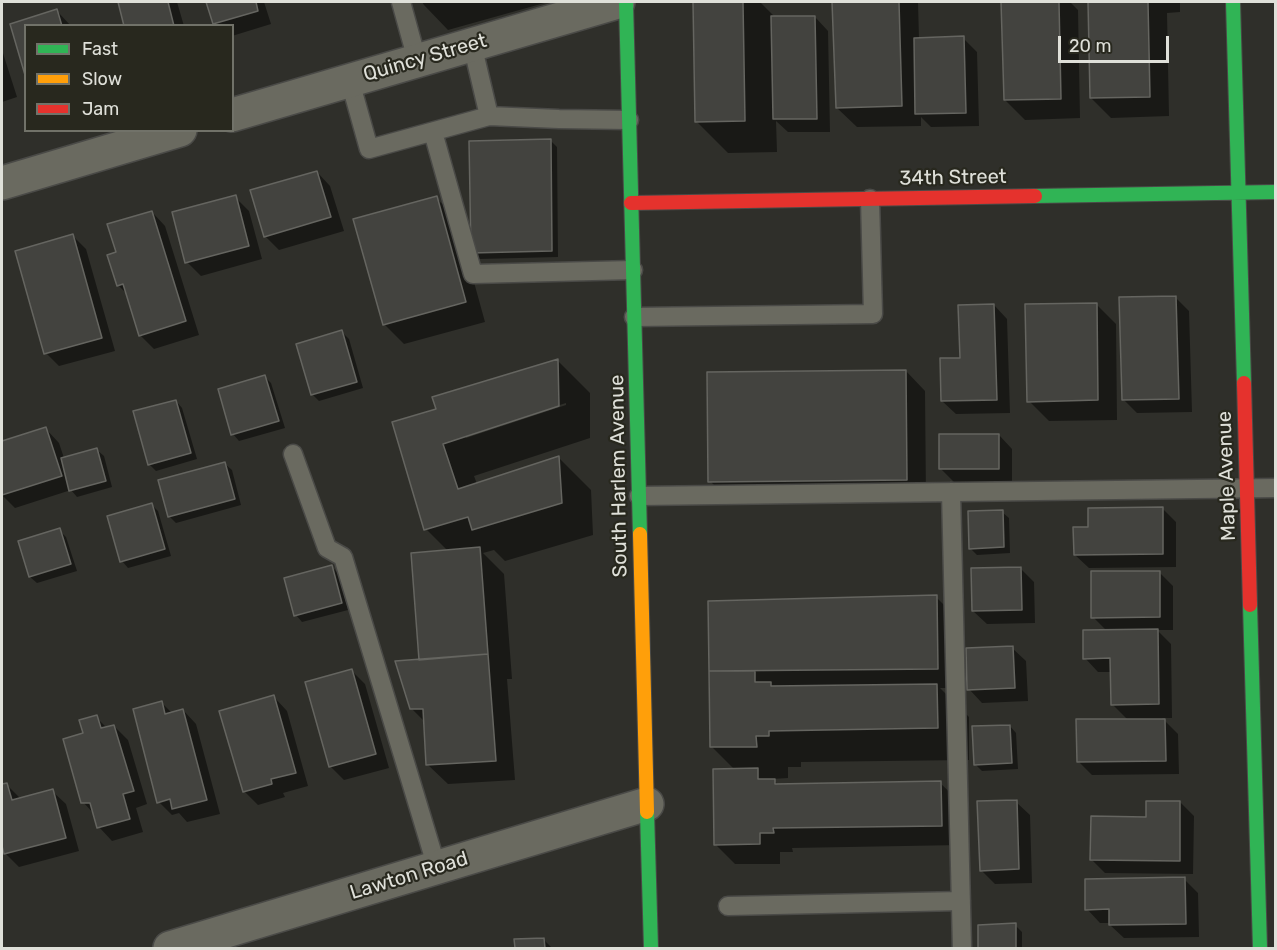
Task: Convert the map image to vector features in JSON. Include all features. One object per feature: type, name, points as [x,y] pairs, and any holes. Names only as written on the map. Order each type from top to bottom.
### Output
[{"type":"street","name":"Quincy Street","points":[[234,114],[618,2]]},
{"type":"street","name":"South Harlem Avenue","points":[[626,2],[651,948]]},
{"type":"street","name":"Maple Avenue","points":[[1233,2],[1260,948]]},
{"type":"street","points":[[2,183],[173,132]]},
{"type":"street","name":"34th Street","points":[[631,203],[1275,192]]},
{"type":"street","name":"Lawton Road","points":[[170,948],[647,804]]},
{"type":"lane","points":[[401,2],[417,60]]},
{"type":"lane","points":[[472,44],[489,116]]},
{"type":"lane","points":[[350,81],[369,149],[489,116],[629,120]]},
{"type":"lane","points":[[433,132],[473,274],[633,270]]},
{"type":"lane","points":[[634,317],[873,314],[870,199]]},
{"type":"lane","points":[[293,454],[327,548],[343,557],[437,868]]},
{"type":"lane","points":[[639,496],[1275,488]]},
{"type":"lane","points":[[951,492],[962,948]]},
{"type":"lane","points":[[728,906],[961,901]]},
{"type":"building","points":[[118,2],[168,2],[174,24],[124,24]]},
{"type":"building","points":[[206,2],[256,2],[258,11],[213,24]]},
{"type":"building","points":[[693,2],[743,2],[745,121],[695,122]]},
{"type":"building","points":[[832,2],[899,2],[902,106],[836,108]]},
{"type":"building","points":[[1001,2],[1059,2],[1061,99],[1004,100]]},
{"type":"building","points":[[1088,2],[1148,2],[1150,97],[1090,98]]},
{"type":"building","points":[[57,9],[61,24],[24,24],[24,72],[10,24]]},
{"type":"building","points":[[771,16],[815,16],[817,119],[773,119]]},
{"type":"building","points":[[964,36],[966,113],[915,114],[914,38]]},
{"type":"building","points":[[551,139],[552,251],[471,253],[469,141]]},
{"type":"building","points":[[317,171],[331,217],[264,237],[250,190]]},
{"type":"building","points":[[236,195],[249,246],[185,263],[172,212]]},
{"type":"building","points":[[437,196],[466,302],[383,325],[353,219]]},
{"type":"building","points":[[152,211],[186,321],[139,336],[123,284],[117,286],[107,255],[116,252],[107,224]]},
{"type":"building","points":[[73,234],[102,338],[44,354],[15,251]]},
{"type":"building","points":[[1176,296],[1179,399],[1122,400],[1119,297]]},
{"type":"building","points":[[1097,303],[1098,400],[1027,402],[1025,304]]},
{"type":"building","points":[[994,304],[997,400],[941,401],[940,358],[960,358],[958,305]]},
{"type":"building","points":[[342,330],[357,382],[311,395],[296,344]]},
{"type":"building","points":[[558,359],[559,406],[443,444],[458,489],[559,456],[562,503],[472,530],[468,517],[424,530],[392,422],[436,409],[432,397]]},
{"type":"building","points":[[906,370],[907,480],[708,482],[707,372]]},
{"type":"building","points":[[265,375],[279,421],[231,435],[218,389]]},
{"type":"building","points":[[176,400],[191,453],[148,465],[133,411]]},
{"type":"building","points":[[46,427],[62,476],[2,495],[2,441]]},
{"type":"building","points":[[939,434],[999,434],[999,469],[939,469]]},
{"type":"building","points":[[97,448],[106,481],[69,491],[61,458]]},
{"type":"building","points":[[225,462],[235,499],[168,517],[158,480]]},
{"type":"building","points":[[152,503],[165,549],[120,562],[107,516]]},
{"type":"building","points":[[1163,507],[1163,554],[1074,555],[1073,527],[1088,527],[1088,508]]},
{"type":"building","points":[[1003,510],[1004,547],[969,549],[968,511]]},
{"type":"building","points":[[60,528],[71,564],[29,577],[18,541]]},
{"type":"building","points":[[480,547],[488,654],[419,660],[411,553]]},
{"type":"building","points":[[332,565],[342,603],[294,616],[284,578]]},
{"type":"building","points":[[1021,567],[1022,610],[972,611],[971,568]]},
{"type":"building","points":[[1091,571],[1160,571],[1160,617],[1091,618]]},
{"type":"building","points":[[937,595],[938,669],[709,671],[708,601]]},
{"type":"building","points":[[1158,629],[1159,704],[1111,705],[1110,658],[1083,659],[1083,630]]},
{"type":"building","points":[[1013,646],[1015,688],[967,690],[966,648]]},
{"type":"building","points":[[488,654],[496,761],[426,765],[423,709],[410,709],[395,661]]},
{"type":"building","points":[[352,669],[376,754],[329,767],[305,682]]},
{"type":"building","points":[[709,671],[755,671],[755,682],[771,682],[771,686],[937,684],[938,728],[769,731],[769,736],[756,736],[757,747],[710,747]]},
{"type":"building","points":[[274,695],[296,773],[271,779],[272,784],[243,792],[219,711]]},
{"type":"building","points":[[162,701],[165,714],[183,709],[207,800],[172,809],[170,799],[157,803],[133,709]]},
{"type":"building","points":[[97,715],[101,728],[114,725],[134,791],[123,794],[130,819],[97,828],[90,803],[81,803],[63,739],[83,733],[79,720]]},
{"type":"building","points":[[1076,719],[1165,719],[1166,761],[1077,762]]},
{"type":"building","points":[[1010,725],[1012,763],[974,765],[972,726]]},
{"type":"building","points":[[758,768],[758,779],[775,779],[775,784],[941,781],[942,826],[773,828],[774,833],[760,833],[760,844],[714,845],[713,769]]},
{"type":"building","points":[[7,783],[12,800],[53,789],[66,838],[4,854],[2,784]]},
{"type":"building","points":[[1017,800],[1019,869],[980,871],[977,801]]},
{"type":"building","points":[[1146,801],[1180,801],[1180,861],[1090,860],[1091,816],[1146,817]]},
{"type":"building","points":[[1185,877],[1186,924],[1109,925],[1109,909],[1085,910],[1085,879]]},
{"type":"building","points":[[1016,923],[1016,948],[978,948],[978,925]]},
{"type":"building","points":[[544,938],[545,948],[515,948],[514,939]]},
{"type":"traffic: fast","points":[[626,2],[640,534]]},
{"type":"traffic: fast","points":[[1233,2],[1244,383]]},
{"type":"traffic: fast","points":[[1035,196],[1276,192]]},
{"type":"traffic: fast","points":[[1250,605],[1260,948]]},
{"type":"traffic: fast","points":[[647,812],[651,948]]},
{"type":"traffic: slow","points":[[640,534],[647,812]]},
{"type":"traffic: jam","points":[[631,203],[1035,196]]},
{"type":"traffic: jam","points":[[1244,383],[1250,605]]}]
